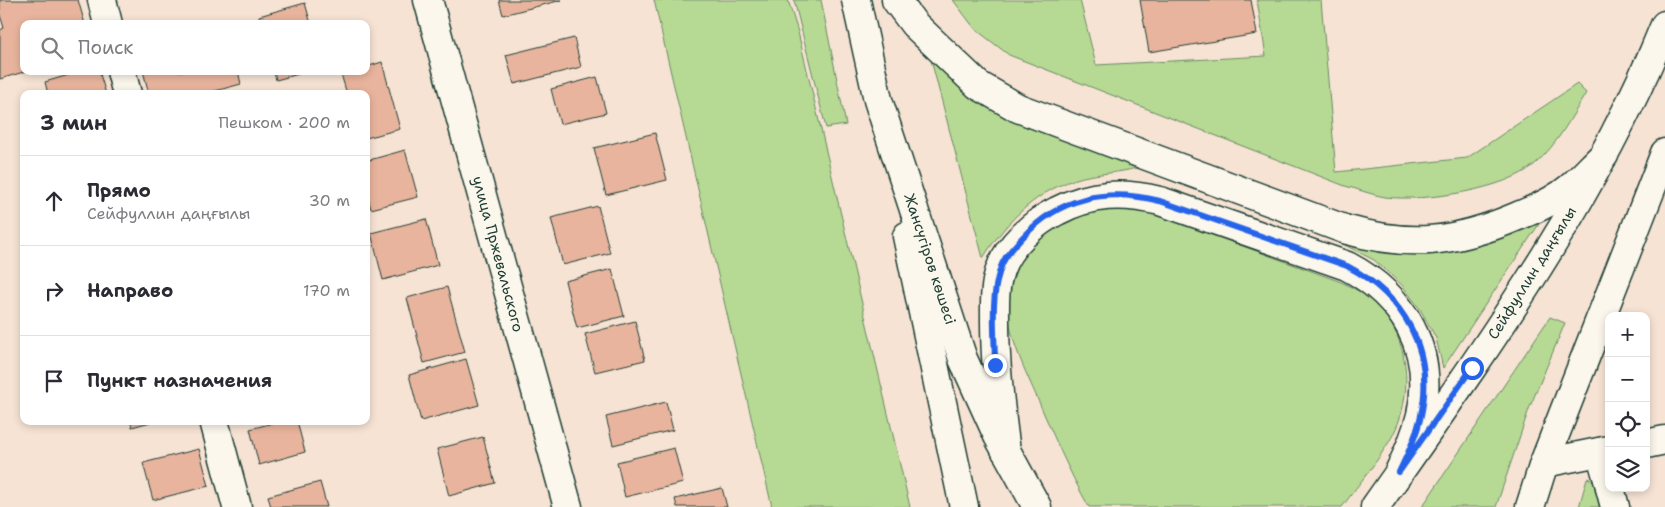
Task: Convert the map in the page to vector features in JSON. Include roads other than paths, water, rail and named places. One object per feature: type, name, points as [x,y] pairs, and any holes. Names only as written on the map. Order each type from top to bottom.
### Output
[{"type":"main road","points":[[102,0],[107,20]]},
{"type":"main road","name":"улица Пржевальского","points":[[428,0],[568,507]]},
{"type":"main road","name":"Жансүгіров көшесі","points":[[856,0],[878,100],[963,359],[1006,452],[1037,507]]},
{"type":"main road","points":[[896,0],[914,24],[978,85],[1018,108],[1334,226],[1369,236],[1397,241],[1427,241],[1458,237],[1496,226],[1536,209],[1571,188],[1604,155]]},
{"type":"main road","name":"Сейфуллин даңғылы","points":[[1375,507],[1472,368],[1547,252],[1604,155],[1632,101],[1665,25]]},
{"type":"main road","points":[[122,75],[126,90]]},
{"type":"main road","points":[[878,100],[964,507]]},
{"type":"main road","points":[[1530,507],[1544,463],[1665,153]]},
{"type":"main road","points":[[1006,452],[995,365],[995,290],[1000,268],[1010,252],[1044,217],[1072,203],[1099,195],[1132,194],[1160,201],[1347,266],[1370,278],[1390,296],[1404,316],[1419,344],[1424,371],[1421,414],[1416,435],[1399,472]]},
{"type":"main road","points":[[215,425],[237,507]]},
{"type":"main road","points":[[1650,443],[1665,440]]},
{"type":"main road","points":[[1544,463],[1605,451]]},
{"type":"main road","points":[[1611,492],[1615,507]]}]
